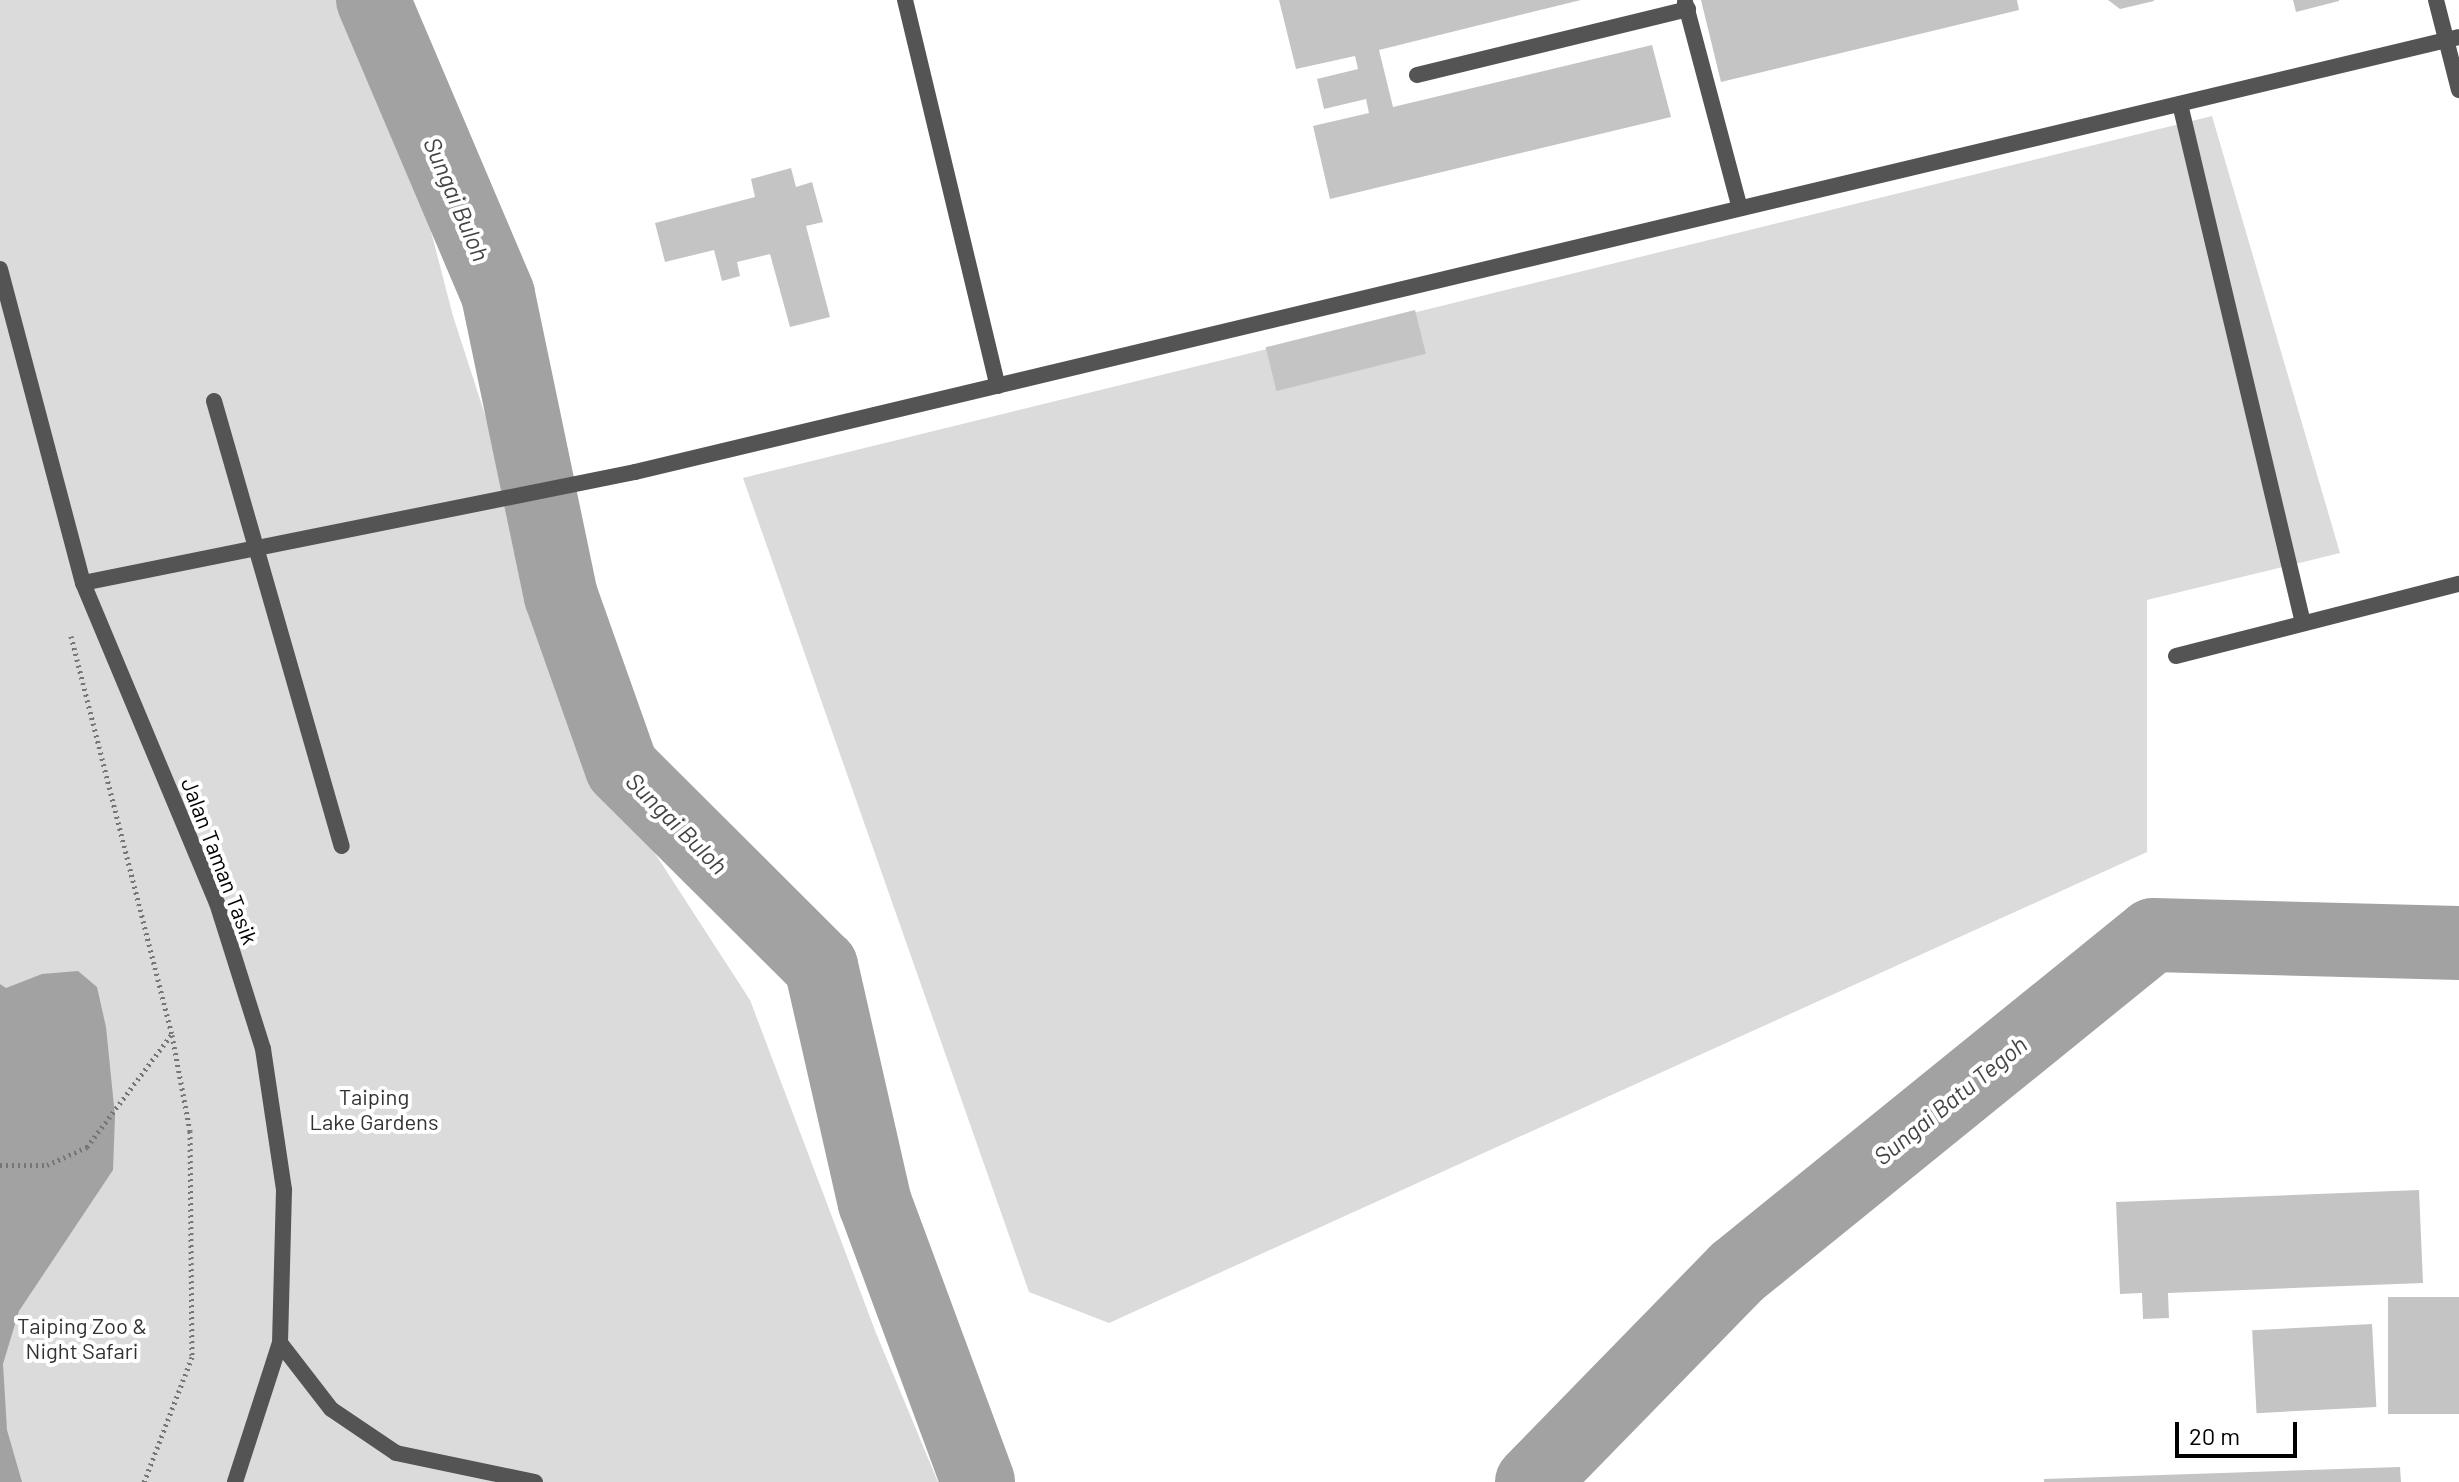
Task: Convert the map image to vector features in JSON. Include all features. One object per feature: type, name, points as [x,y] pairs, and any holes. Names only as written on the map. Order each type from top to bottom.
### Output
[{"type":"street","points":[[905,0],[998,386]]},
{"type":"street","points":[[2436,0],[2452,39],[2459,90]]},
{"type":"street","points":[[1417,75],[1686,5],[1740,208]]},
{"type":"street","points":[[83,583],[451,512],[635,472],[2452,39]]},
{"type":"street","points":[[2180,104],[2303,623]]},
{"type":"street","name":"Jalan Taman Tasik","points":[[0,269],[83,583],[217,903],[263,1049],[284,1190],[280,1343],[235,1482]]},
{"type":"street","points":[[214,401],[342,846]]},
{"type":"street","points":[[2176,656],[2459,584]]},
{"type":"street","points":[[280,1343],[331,1409],[396,1453],[535,1482]]},
{"type":"path","points":[[66,619],[172,1035],[190,1131],[192,1357],[144,1482]]},
{"type":"path","points":[[0,1165],[47,1165],[87,1147],[129,1097],[172,1035]]},
{"type":"green space","name":"Taiping Lake Gardens","points":[[0,0],[371,0],[453,316],[599,767],[750,1000],[876,1333],[938,1482],[0,1482]]},
{"type":"green space","points":[[2212,116],[2340,553],[2147,600],[2147,852],[1109,1323],[1029,1292],[743,478]]},
{"type":"shaded area","points":[[78,971],[97,987],[106,1027],[115,1116],[113,1170],[19,1311],[3,1364],[7,1430],[22,1482],[0,1482],[0,984],[6,988],[42,974]]},
{"type":"building","points":[[1279,0],[1581,0],[1379,50],[1393,107],[1652,45],[1671,117],[1330,199],[1313,126],[1369,113],[1366,99],[1324,109],[1317,79],[1358,69],[1355,56],[1296,69]]},
{"type":"building","points":[[1701,0],[2017,0],[2019,10],[1721,82]]},
{"type":"building","points":[[2108,0],[2154,0],[2154,1],[2120,9]]},
{"type":"building","points":[[2293,0],[2339,0],[2339,1],[2296,12]]},
{"type":"building","points":[[791,168],[796,187],[812,182],[823,222],[806,226],[830,317],[790,327],[770,254],[737,262],[740,276],[722,281],[714,250],[665,262],[655,223],[755,197],[751,179]]},
{"type":"building","points":[[1415,310],[1426,354],[1276,391],[1266,347]]},
{"type":"building","points":[[2419,1190],[2423,1283],[2168,1293],[2169,1318],[2143,1319],[2142,1293],[2120,1294],[2116,1202]]},
{"type":"building","points":[[2388,1297],[2459,1297],[2459,1414],[2388,1414]]},
{"type":"building","points":[[2372,1324],[2376,1407],[2257,1413],[2252,1330]]},
{"type":"building","points":[[2400,1467],[2401,1482],[2044,1482],[2044,1479]]},
{"type":"waterway","name":"Sungai Buloh","points":[[373,0],[498,295],[561,596],[622,768],[821,966],[875,1203],[978,1482]]},
{"type":"waterway","name":"Sungai Batu Tegoh","points":[[1532,1482],[1737,1272],[2153,935],[2459,943]]},
{"type":"park label","name":"Taiping Zoo & Night Safari","points":[[82,1338]]}]
